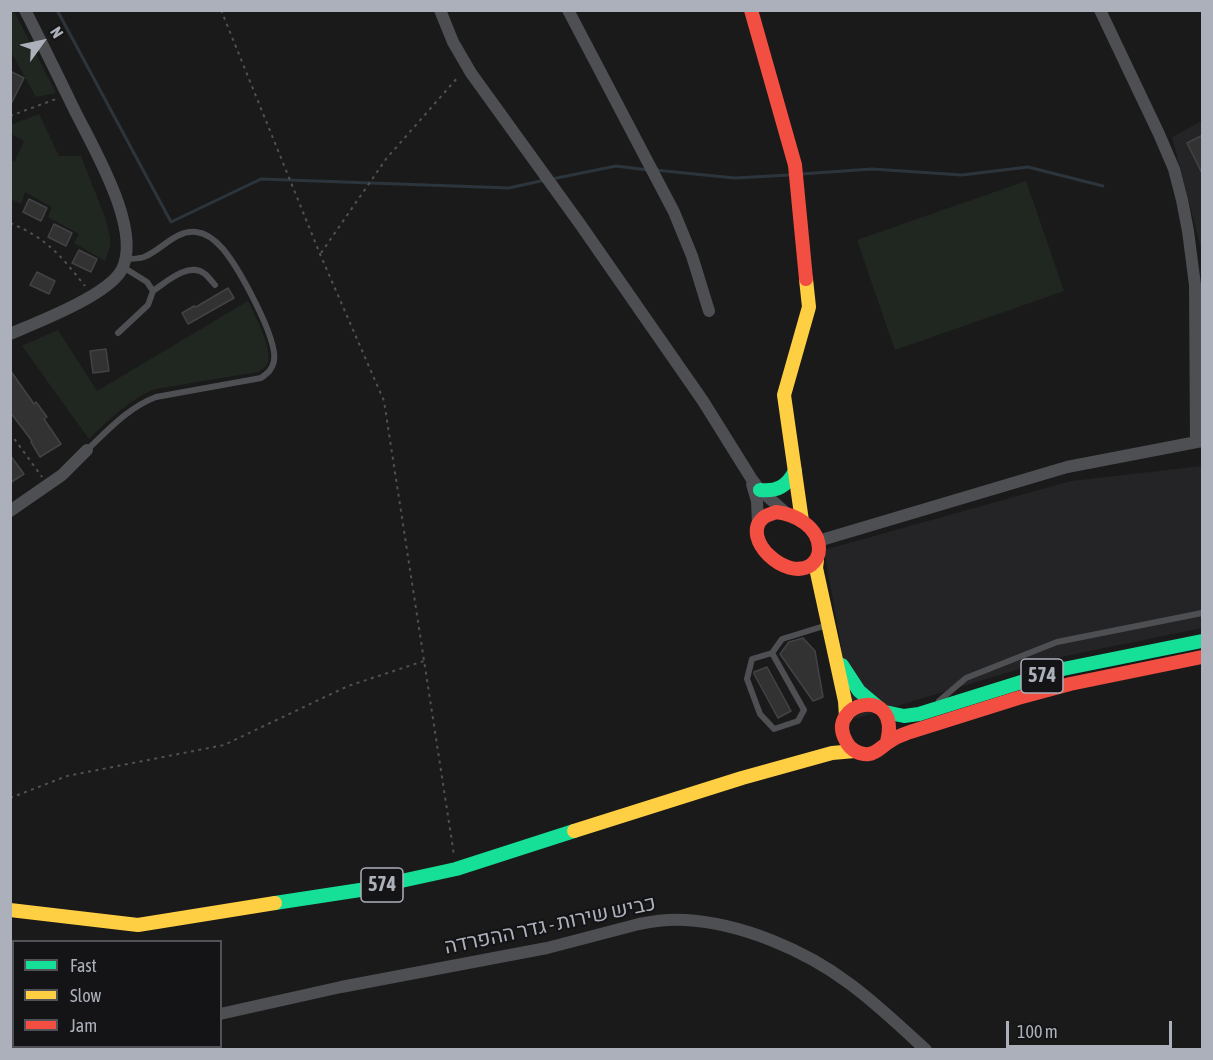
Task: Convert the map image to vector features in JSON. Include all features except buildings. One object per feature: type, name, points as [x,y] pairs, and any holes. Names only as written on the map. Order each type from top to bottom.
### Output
[{"type":"main road","points":[[751,10],[795,165],[809,307],[784,395],[802,521]]},
{"type":"main road","points":[[760,490],[778,490],[792,479],[795,471]]},
{"type":"main road","points":[[821,594],[812,582],[795,569],[778,563],[764,551],[757,530],[760,519],[769,513],[786,513],[802,521],[818,541],[816,568],[845,701],[843,735],[846,743],[855,751]]},
{"type":"main road","points":[[795,569],[810,566],[817,560]]},
{"type":"main road","name":"574","points":[[742,778],[828,740],[855,707],[863,704],[899,716],[911,716],[1063,669],[1203,641]]},
{"type":"main road","points":[[835,653],[859,691],[882,710],[889,719],[891,727],[887,742]]},
{"type":"main road","name":"574","points":[[10,910],[138,925],[360,890],[456,869],[742,778],[832,753],[855,751],[867,754],[875,752],[887,742],[916,730],[1065,684],[1203,657]]},
{"type":"street","points":[[10,334],[93,295],[111,282],[120,273],[127,249],[125,230],[113,188],[25,10]]},
{"type":"street","points":[[440,10],[448,32],[467,67],[703,401],[760,490],[786,513]]},
{"type":"street","points":[[568,10],[674,212],[692,256],[709,311]]},
{"type":"street","points":[[818,541],[1067,467],[1199,442],[1199,283],[1182,200],[1174,169],[1159,134],[1100,10]]},
{"type":"street","points":[[10,511],[48,485],[87,450]]},
{"type":"street","points":[[749,474],[757,501],[758,524]]},
{"type":"street","name":"כביש שירות - גדר ההפרדה","points":[[222,1014],[342,987],[548,948],[639,924],[683,920],[743,931],[814,961],[861,992],[926,1050]]},
{"type":"lane","points":[[87,450],[124,416],[146,401],[156,397],[261,378],[270,372],[274,360],[270,337],[253,298],[223,249],[208,235],[196,232],[183,233],[141,258],[124,263]]},
{"type":"lane","points":[[124,263],[147,282],[153,291]]},
{"type":"lane","points":[[118,333],[148,304],[153,291],[182,272],[192,270],[203,273],[215,285]]},
{"type":"lane","points":[[924,713],[966,678],[1057,642],[1203,614]]},
{"type":"lane","points":[[772,653],[804,710],[798,721],[774,729],[760,714],[747,679],[752,659],[772,653],[783,639],[828,625]]},
{"type":"path","points":[[221,10],[320,254],[384,400],[456,869]]},
{"type":"path","points":[[320,254],[386,159],[467,67]]},
{"type":"path","points":[[10,116],[67,95]]},
{"type":"path","points":[[10,223],[40,238],[52,248],[64,259],[93,295]]},
{"type":"path","points":[[10,433],[48,485]]},
{"type":"path","points":[[10,798],[67,776],[224,746],[348,686],[424,661]]},
{"type":"shaded area","points":[[10,11],[14,11],[56,93],[36,97],[11,52]]},
{"type":"shaded area","points":[[39,114],[59,156],[81,156],[106,220],[110,237],[110,246],[105,261],[74,243],[79,234],[48,217],[52,207],[25,192],[21,204],[11,199],[11,160],[15,161],[24,141],[11,134],[11,125]]},
{"type":"shaded area","points":[[1202,121],[1202,252],[1172,137]]},
{"type":"shaded area","points":[[1026,181],[1064,291],[895,350],[857,240]]},
{"type":"shaded area","points":[[248,301],[266,343],[268,360],[264,368],[258,372],[155,389],[145,393],[112,417],[89,439],[22,346],[58,330],[97,391]]},
{"type":"shaded area","points":[[1202,466],[1202,628],[1056,658],[854,719],[824,550],[1071,481]]},
{"type":"waterway","points":[[57,10],[171,222],[261,179],[509,188],[545,180]]},
{"type":"waterway","points":[[552,179],[616,166],[648,170]]},
{"type":"waterway","points":[[801,174],[872,169],[962,175],[1028,167],[1103,186]]},
{"type":"waterway","points":[[655,170],[735,178],[789,175]]},
{"type":"traffic: fast","points":[[760,490],[781,487],[789,481],[795,471]]},
{"type":"traffic: fast","points":[[885,712],[904,716],[919,714],[1063,669],[1202,641]]},
{"type":"traffic: fast","points":[[842,665],[859,691],[878,707]]},
{"type":"traffic: fast","points":[[275,903],[360,890],[456,869],[574,831]]},
{"type":"traffic: slow","points":[[802,521],[784,395],[809,307],[806,279]]},
{"type":"traffic: slow","points":[[817,560],[816,568],[845,701],[846,716]]},
{"type":"traffic: slow","points":[[574,831],[742,778],[832,753],[855,751]]},
{"type":"traffic: slow","points":[[10,910],[138,925],[275,903]]},
{"type":"traffic: jam","points":[[751,10],[795,165],[806,279]]},
{"type":"traffic: jam","points":[[776,512],[798,519],[815,534],[819,551],[816,560],[811,565],[801,569],[790,568],[779,563],[761,546],[757,536],[757,526],[764,517],[776,512]]},
{"type":"traffic: jam","points":[[887,742],[889,724],[884,712],[875,706],[864,705],[853,709],[845,717],[842,727],[846,741],[856,751],[869,754],[901,735],[1018,698],[1070,684],[1202,657]]}]
